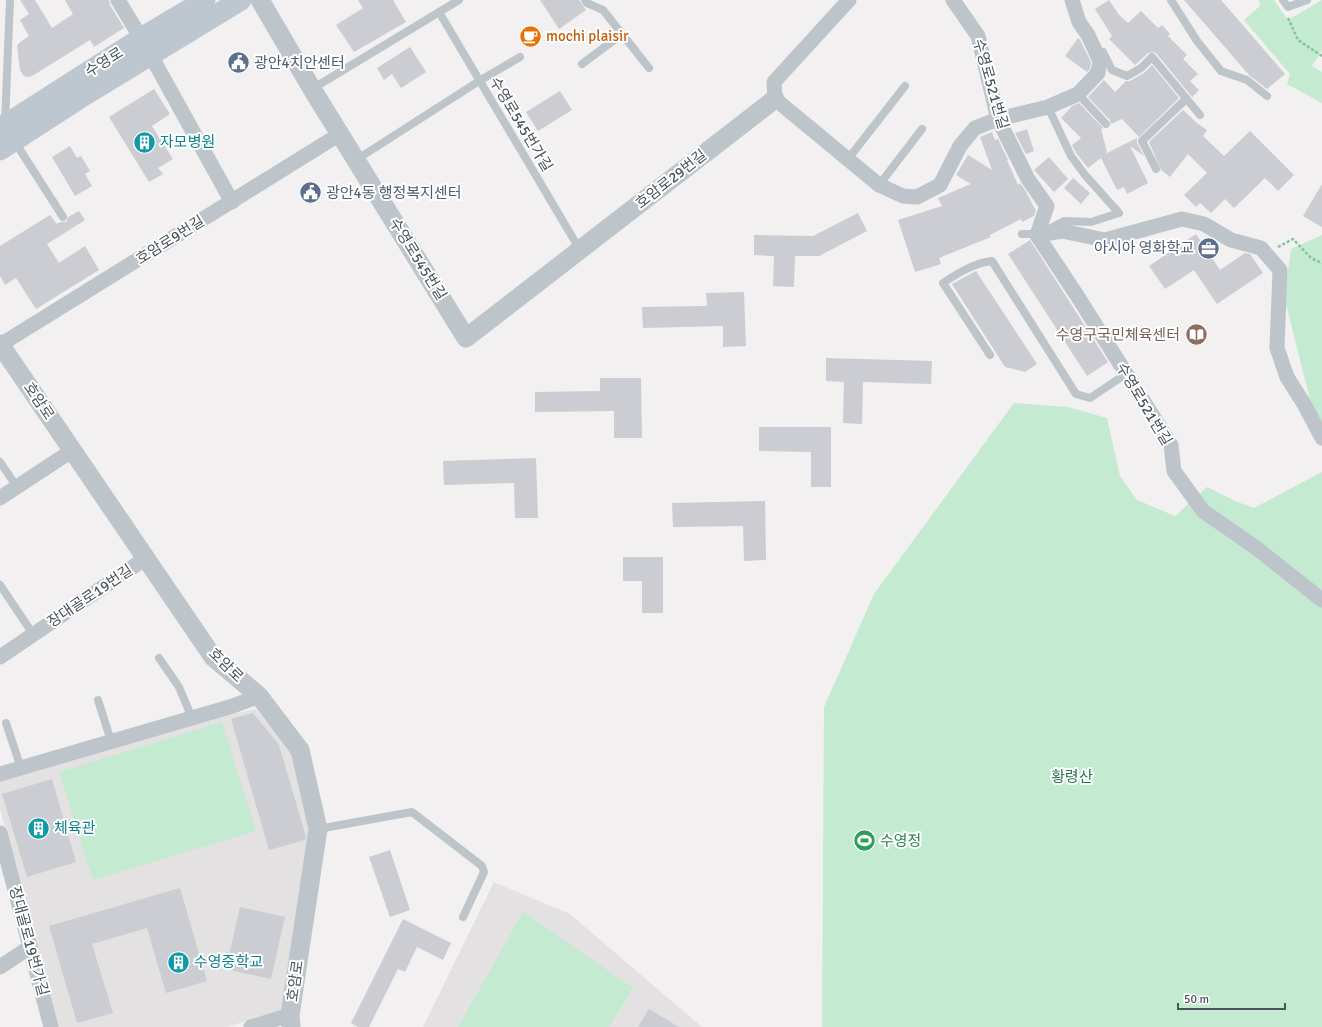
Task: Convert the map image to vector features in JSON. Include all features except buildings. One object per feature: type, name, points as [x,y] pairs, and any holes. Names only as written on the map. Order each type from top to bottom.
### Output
[{"type":"main road","name":"수영로","points":[[5,136],[146,46],[205,0]]},
{"type":"main road","name":"수영로","points":[[146,46],[241,0]]},
{"type":"street","points":[[118,0],[146,46],[232,202]]},
{"type":"street","name":"수영로545번길","points":[[260,0],[312,89],[466,338]]},
{"type":"street","points":[[849,0],[774,82],[774,99],[879,185],[904,196],[917,197],[940,185],[960,146],[975,128],[998,119],[1048,107],[1078,94],[1098,73],[1100,61],[1088,35],[1079,22],[1072,0]]},
{"type":"street","name":"수영로521번길","points":[[952,0],[978,36],[998,119],[1028,179],[1047,206],[1030,234],[1126,374],[1171,445],[1174,471],[1203,511],[1255,547],[1322,600]]},
{"type":"street","name":"호암로29번길","points":[[466,338],[774,99]]},
{"type":"street","name":"호암로9번길","points":[[0,344],[340,134]]},
{"type":"street","points":[[1030,234],[1062,231],[1105,240],[1182,219],[1204,224],[1230,240],[1261,248],[1280,270],[1277,348],[1287,377],[1304,404],[1322,438]]},
{"type":"street","name":"호암로","points":[[0,344],[213,657],[259,696],[300,750],[318,829],[290,1021]]},
{"type":"street","points":[[0,498],[72,450]]},
{"type":"street","name":"장대골로19번길","points":[[0,657],[146,558]]},
{"type":"street","points":[[0,774],[233,706],[259,696]]},
{"type":"street","name":"장대골로19번가길","points":[[0,833],[51,1027]]},
{"type":"street","points":[[0,967],[30,947]]},
{"type":"street","points":[[251,1027],[290,1021]]},
{"type":"lane","points":[[10,0],[5,136],[62,217]]},
{"type":"lane","points":[[312,89],[460,0]]},
{"type":"lane","points":[[585,0],[587,3],[603,10],[649,68]]},
{"type":"lane","points":[[1170,0],[1197,41],[1221,71],[1247,80],[1267,96]]},
{"type":"lane","points":[[1283,0],[1288,7],[1307,0]]},
{"type":"lane","name":"수영로545번가길","points":[[439,12],[580,250]]},
{"type":"lane","points":[[1079,22],[1094,34],[1112,70],[1127,76],[1141,68],[1152,57],[1200,115]]},
{"type":"lane","points":[[582,64],[622,34]]},
{"type":"lane","points":[[356,160],[479,81],[520,57]]},
{"type":"lane","points":[[848,159],[905,86]]},
{"type":"lane","points":[[1078,94],[1106,124]]},
{"type":"lane","points":[[1156,169],[1142,141],[1186,99]]},
{"type":"lane","points":[[1030,234],[1064,221],[1092,222],[1119,213],[1085,175],[1071,156],[1048,107]]},
{"type":"lane","points":[[879,185],[922,130]]},
{"type":"lane","points":[[990,355],[943,284],[958,273],[984,262],[992,261],[1076,394],[1090,398],[1126,374]]},
{"type":"lane","points":[[0,462],[17,487]]},
{"type":"lane","name":"장대골로19번길","points":[[0,584],[33,634]]},
{"type":"lane","points":[[159,658],[179,687],[192,718]]},
{"type":"lane","points":[[98,700],[111,741]]},
{"type":"lane","points":[[6,722],[21,768]]},
{"type":"lane","points":[[318,829],[412,812],[482,866],[484,872],[463,917]]},
{"type":"path","points":[[1288,7],[1288,20],[1298,40],[1322,56]]},
{"type":"path","points":[[1266,254],[1293,239],[1311,258],[1322,263]]},
{"type":"shaded area","points":[[255,709],[294,753],[313,827],[281,1010],[227,1027],[57,1027],[0,808],[0,780]]},
{"type":"shaded area","points":[[494,882],[570,914],[702,1027],[423,1027]]},
{"type":"green space","points":[[1259,0],[1274,0],[1288,20],[1322,0],[1322,50],[1312,66],[1322,72],[1322,103],[1287,84],[1290,74],[1244,20],[1260,6]]},
{"type":"green space","points":[[1322,235],[1322,422],[1311,404],[1286,304],[1287,279],[1291,249]]},
{"type":"green space","name":"황령산","points":[[1014,403],[1068,407],[1107,418],[1120,476],[1137,500],[1175,516],[1207,487],[1235,501],[1254,508],[1322,472],[1322,1027],[822,1027],[824,707],[874,594]]},
{"type":"green space","points":[[222,722],[256,831],[93,880],[59,772]]},
{"type":"green space","points":[[523,912],[633,988],[609,1027],[458,1027]]},
{"type":"place","name":"mochi plaisir","points":[[531,36]]},
{"type":"place","name":"광안4치안센터","points":[[239,63]]},
{"type":"place","name":"자모병원","points":[[144,142]]},
{"type":"place","name":"광안4동 행정복지센터","points":[[311,193]]},
{"type":"place","name":"아시아 영화학교","points":[[1209,248]]},
{"type":"place","name":"수영구국민체육센터","points":[[1196,335]]},
{"type":"place","name":"체육관","points":[[39,828]]},
{"type":"place","name":"수영정","points":[[865,841]]},
{"type":"place","name":"수영중학교","points":[[179,962]]}]
